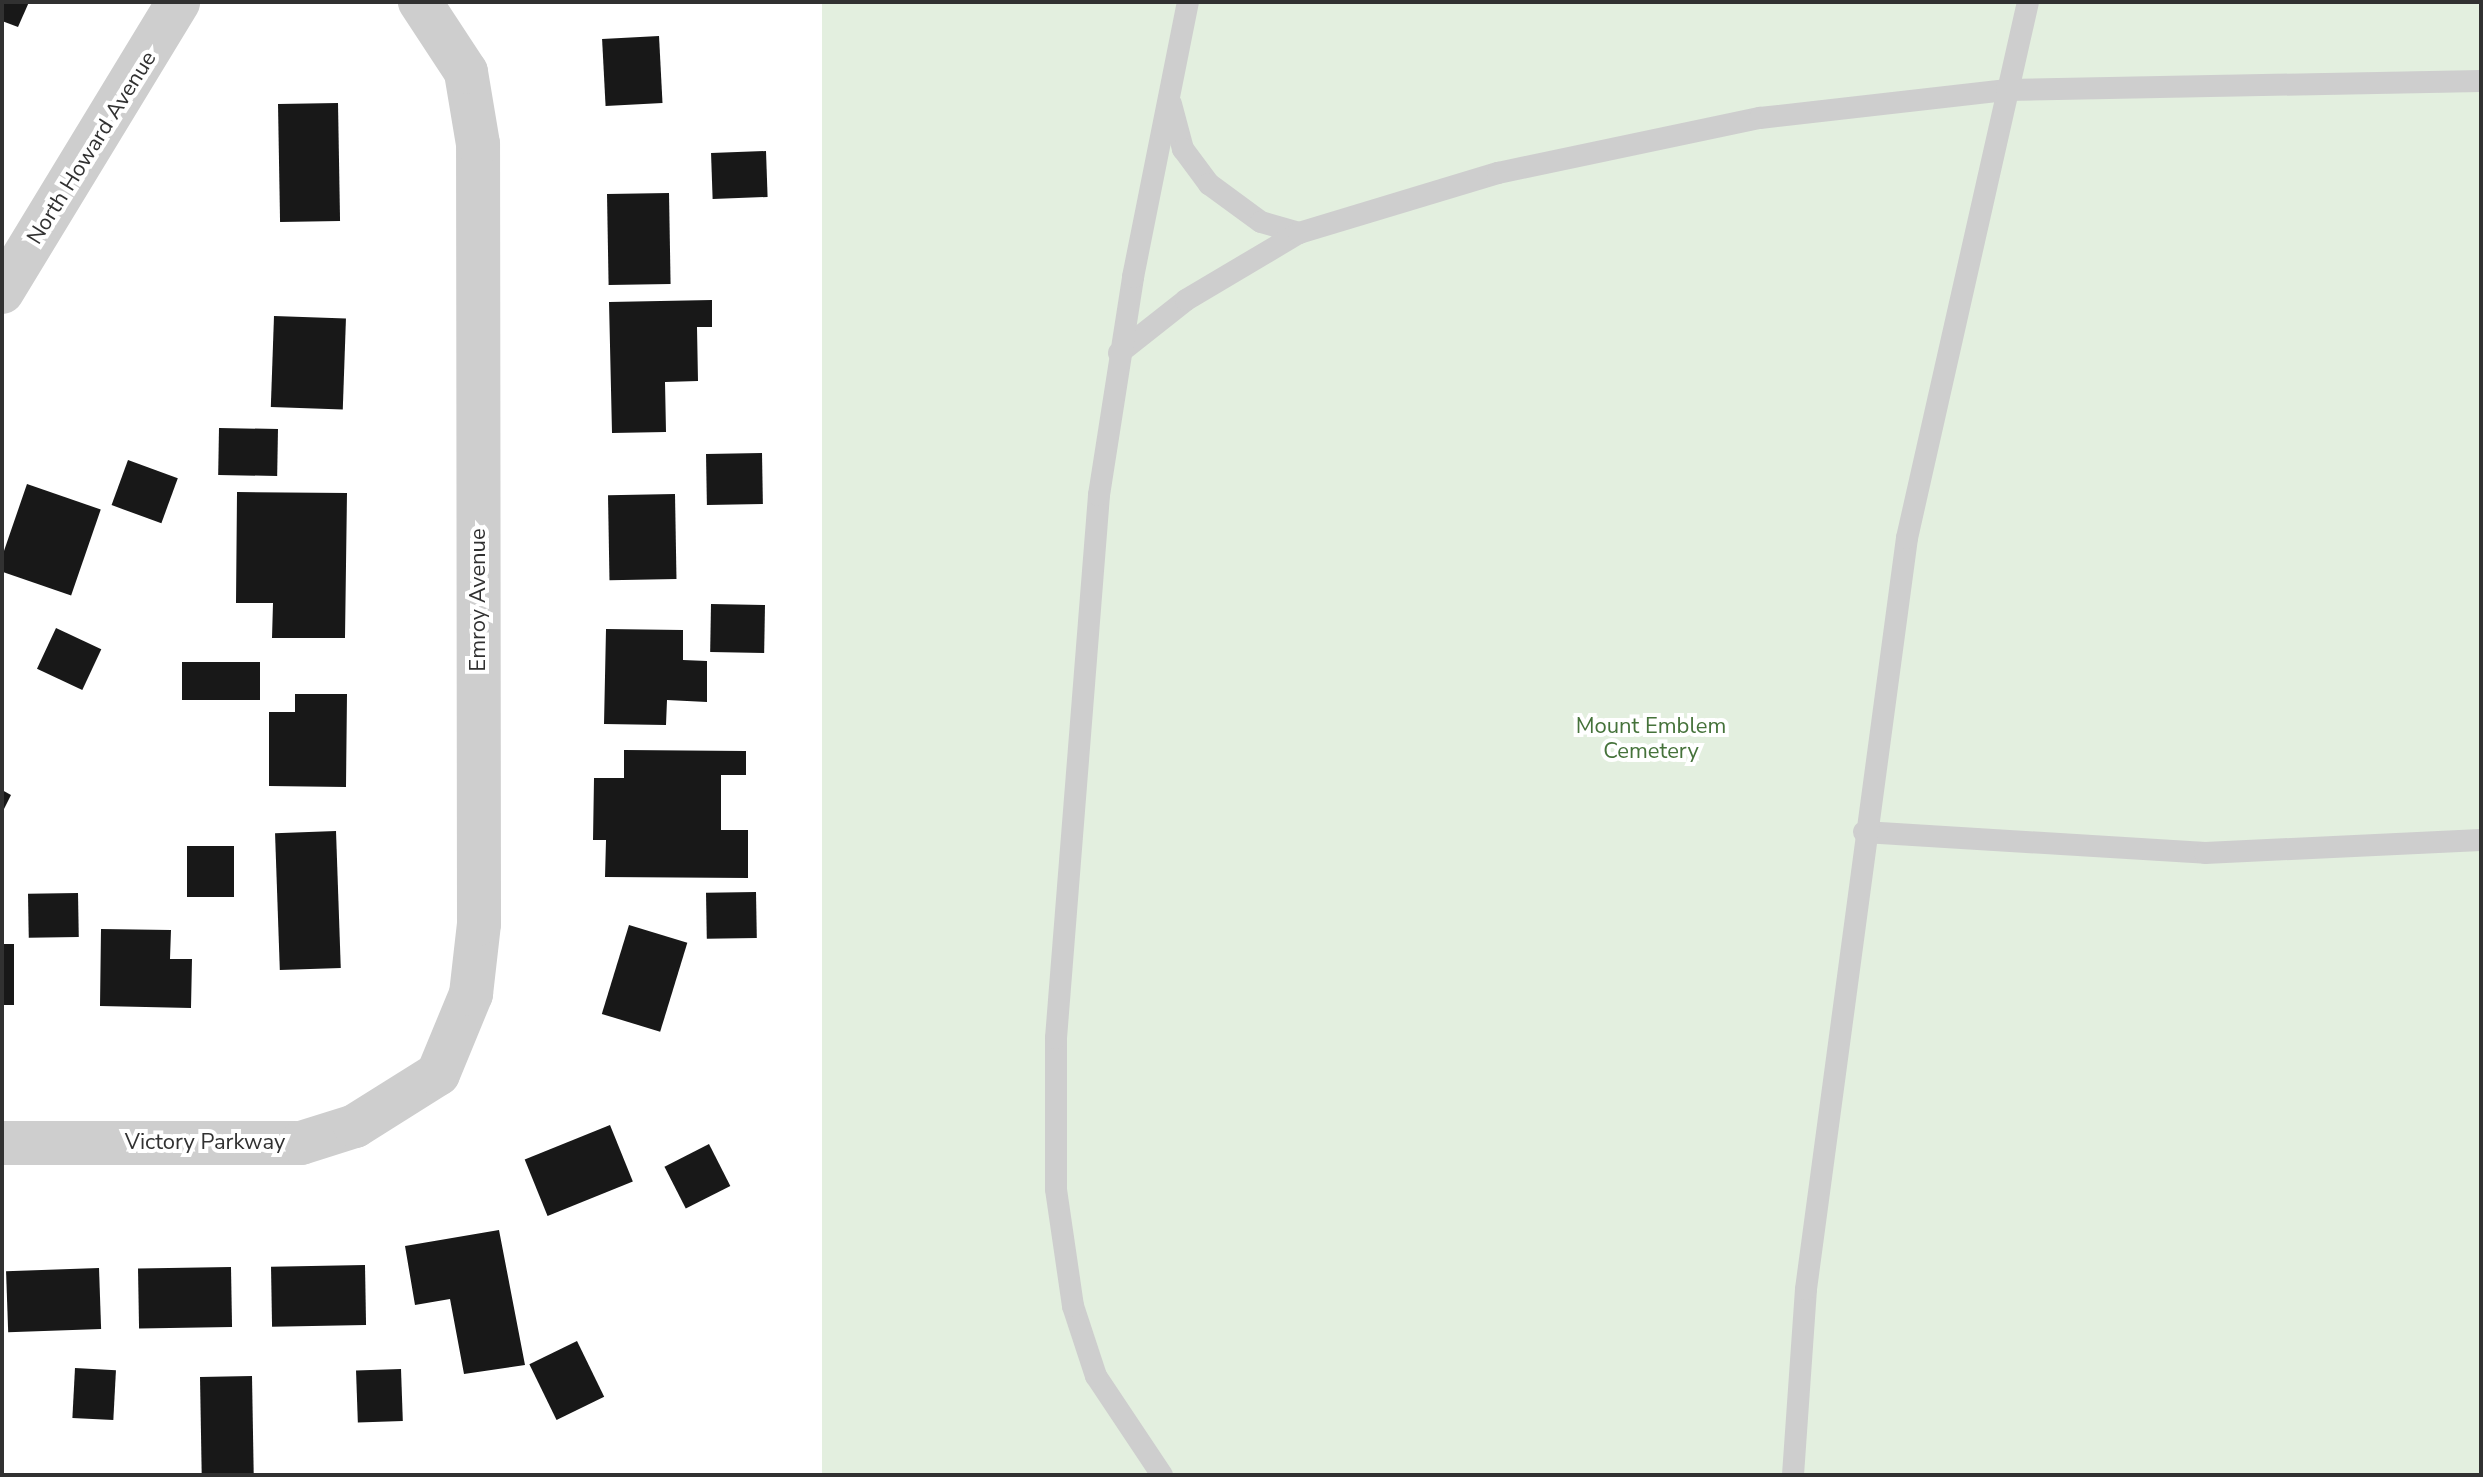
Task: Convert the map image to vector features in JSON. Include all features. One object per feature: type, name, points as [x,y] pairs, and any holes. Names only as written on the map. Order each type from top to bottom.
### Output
[{"type":"street","name":"North Howard Avenue","points":[[2,292],[178,2]]},
{"type":"street","name":"Emroy Avenue","points":[[399,1103],[438,1074],[471,994],[479,924],[478,144],[466,72],[420,2]]},
{"type":"street","name":"Victory Parkway","points":[[2,1143],[301,1143],[399,1103]]},
{"type":"lane","points":[[1162,1475],[1096,1376],[1073,1306],[1056,1189],[1056,1038],[1077,715],[1119,353],[1188,2]]},
{"type":"lane","points":[[1793,1475],[1806,1289],[1864,832],[1907,538],[2028,2]]},
{"type":"lane","points":[[1119,353],[1186,300],[1299,233],[1498,173],[1729,124],[2007,90],[2481,81]]},
{"type":"lane","points":[[1169,97],[1183,149],[1209,184],[1261,222],[1299,233]]},
{"type":"lane","points":[[1864,832],[2205,853],[2481,840]]},
{"type":"green space","name":"Mount Emblem Cemetery","points":[[822,2],[2481,2],[2481,1475],[822,1475]]},
{"type":"building","points":[[2,2],[29,2],[18,27],[2,21]]},
{"type":"building","points":[[659,36],[663,103],[606,106],[602,39]]},
{"type":"building","points":[[338,103],[340,221],[280,222],[278,104]]},
{"type":"building","points":[[766,151],[768,197],[713,199],[711,153]]},
{"type":"building","points":[[669,193],[671,284],[609,285],[607,194]]},
{"type":"building","points":[[712,300],[712,327],[697,327],[698,381],[665,382],[666,432],[612,433],[609,302]]},
{"type":"building","points":[[274,316],[346,319],[343,409],[271,407]]},
{"type":"building","points":[[219,428],[278,429],[277,476],[218,475]]},
{"type":"building","points":[[762,453],[763,504],[707,505],[706,454]]},
{"type":"building","points":[[128,460],[178,478],[161,523],[112,505]]},
{"type":"building","points":[[27,484],[101,509],[71,595],[2,572],[2,557]]},
{"type":"building","points":[[237,492],[347,493],[345,638],[272,638],[273,603],[236,603]]},
{"type":"building","points":[[675,494],[676,579],[609,580],[608,495]]},
{"type":"building","points":[[711,604],[765,605],[764,653],[710,652]]},
{"type":"building","points":[[56,628],[101,649],[82,690],[37,669]]},
{"type":"building","points":[[606,629],[683,630],[683,660],[707,661],[707,702],[667,700],[666,725],[604,724]]},
{"type":"building","points":[[182,662],[260,662],[260,700],[182,700]]},
{"type":"building","points":[[295,694],[347,694],[346,787],[269,786],[269,712],[295,712]]},
{"type":"building","points":[[624,750],[746,751],[746,775],[721,775],[721,830],[748,830],[748,878],[605,877],[606,840],[593,840],[594,778],[624,778]]},
{"type":"building","points":[[2,790],[11,795],[2,813]]},
{"type":"building","points":[[336,831],[341,968],[280,970],[275,833]]},
{"type":"building","points":[[187,846],[234,846],[234,897],[187,897]]},
{"type":"building","points":[[756,892],[757,938],[707,939],[706,893]]},
{"type":"building","points":[[78,893],[79,937],[29,938],[28,894]]},
{"type":"building","points":[[629,925],[687,943],[660,1032],[602,1014]]},
{"type":"building","points":[[101,929],[171,930],[170,959],[192,959],[191,1008],[100,1006]]},
{"type":"building","points":[[2,944],[14,944],[14,1005],[2,1005]]},
{"type":"building","points":[[610,1125],[633,1182],[548,1216],[525,1159]]},
{"type":"building","points":[[709,1144],[730,1186],[686,1209],[664,1167]]},
{"type":"building","points":[[499,1230],[525,1365],[464,1374],[450,1299],[415,1305],[405,1246]]},
{"type":"building","points":[[365,1265],[366,1325],[272,1327],[271,1267]]},
{"type":"building","points":[[231,1267],[232,1327],[139,1329],[138,1269]]},
{"type":"building","points":[[99,1268],[101,1329],[8,1332],[6,1271]]},
{"type":"building","points":[[577,1341],[604,1397],[557,1420],[529,1364]]},
{"type":"building","points":[[75,1368],[116,1370],[113,1420],[72,1418]]},
{"type":"building","points":[[401,1369],[403,1421],[358,1423],[356,1371]]},
{"type":"building","points":[[252,1376],[254,1475],[202,1475],[200,1377]]}]
